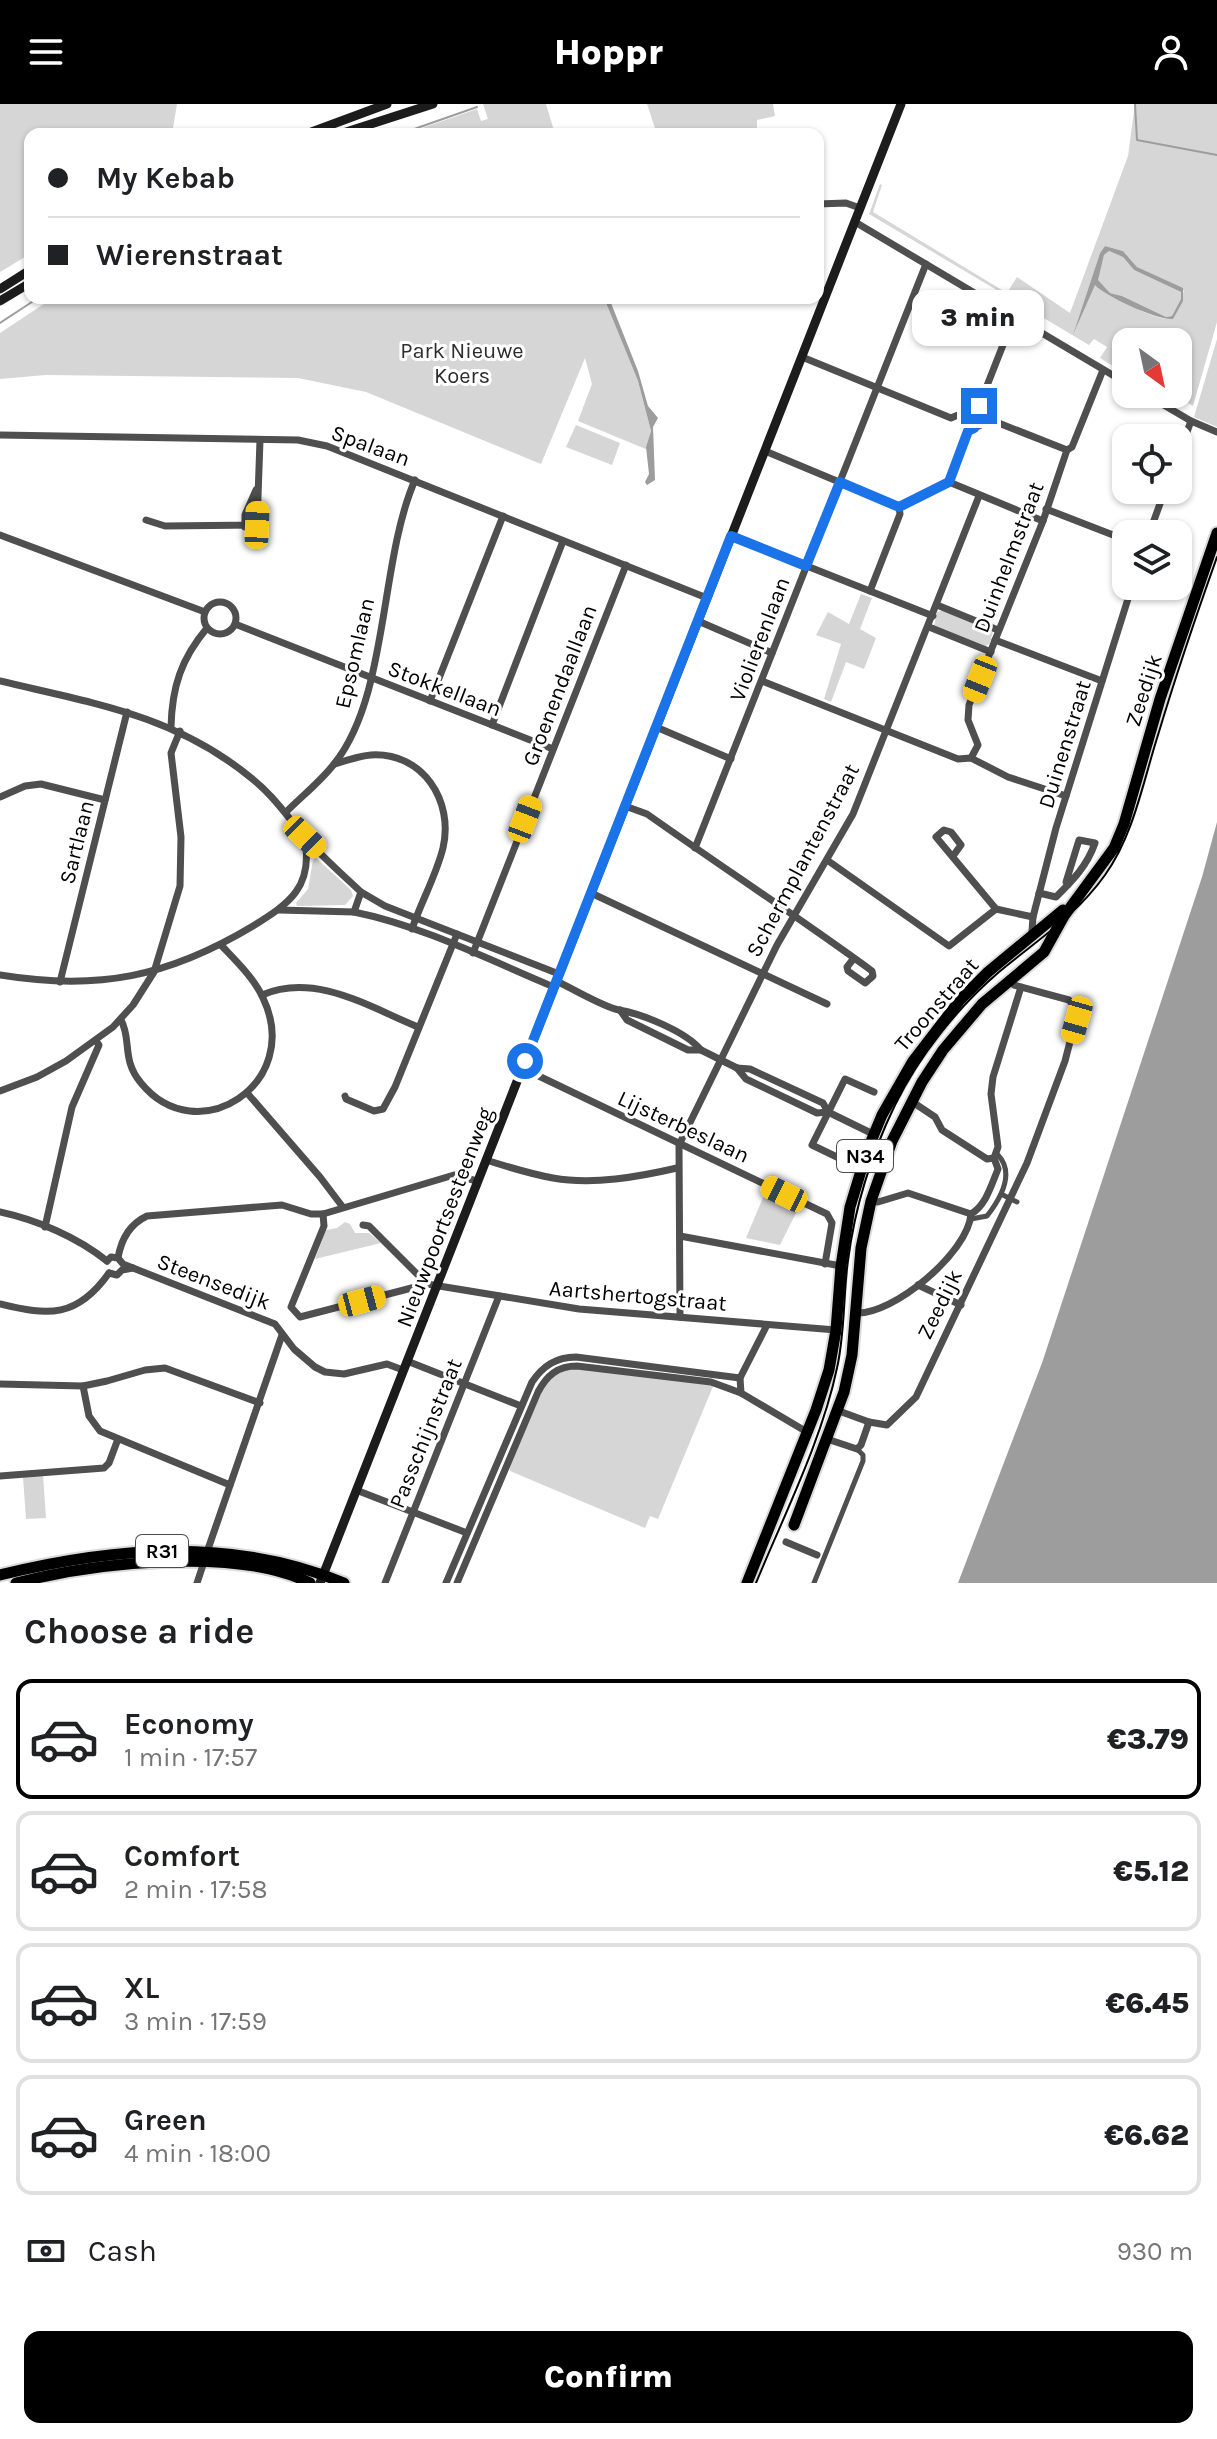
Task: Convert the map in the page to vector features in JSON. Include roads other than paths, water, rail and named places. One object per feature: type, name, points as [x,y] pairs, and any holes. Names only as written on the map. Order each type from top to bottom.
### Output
[{"type":"main road","points":[[325,128],[387,104]]},
{"type":"main road","points":[[359,128],[433,104]]},
{"type":"main road","name":"Nieuwpoortsesteenweg","points":[[824,301],[901,104]]},
{"type":"main road","points":[[0,289],[24,274]]},
{"type":"main road","points":[[0,301],[24,287]]},
{"type":"main road","name":"Nieuwpoortsesteenweg","points":[[322,1579],[405,1366],[432,1285],[486,1160],[823,304]]},
{"type":"main road","name":"Zeedijk","points":[[1050,943],[1078,896],[1107,860],[1121,832],[1160,699],[1217,533]]},
{"type":"main road","name":"Zeedijk","points":[[1040,931],[1078,896]]},
{"type":"main road","points":[[1040,931],[1049,934],[1050,943]]},
{"type":"main road","name":"Troonstraat","points":[[747,1583],[829,1370],[850,1207],[873,1134],[903,1075],[943,1020],[988,972],[1040,931]]},
{"type":"main road","name":"Troonstraat","points":[[794,1525],[839,1411],[852,1355],[861,1248],[871,1201],[892,1141],[911,1101],[963,1025],[1009,979],[1044,952],[1050,943]]},
{"type":"main road","name":"N34","points":[[873,1134],[892,1141]]},
{"type":"main road","points":[[807,1432],[827,1439]]},
{"type":"main road","name":"R31","points":[[0,1575],[84,1557],[147,1551],[275,1561],[322,1579],[344,1583]]},
{"type":"main road","name":"R31","points":[[16,1583],[83,1569],[206,1557],[261,1568],[310,1583]]},
{"type":"street","points":[[824,204],[846,203],[860,208]]},
{"type":"street","points":[[855,222],[1112,375]]},
{"type":"street","name":"Violierenlaan","points":[[695,848],[926,264]]},
{"type":"street","points":[[802,357],[951,418],[979,406],[1014,317]]},
{"type":"street","name":"Duinhelmstraat","points":[[971,758],[978,745],[968,720],[969,705],[1043,521],[1067,450],[1072,447],[1103,370]]},
{"type":"street","points":[[1169,408],[1217,432]]},
{"type":"street","points":[[967,412],[974,428]]},
{"type":"street","points":[[765,451],[899,507],[949,482],[968,431],[991,420],[1067,450]]},
{"type":"street","name":"Spalaan","points":[[0,435],[298,440],[327,446],[707,598]]},
{"type":"street","points":[[146,520],[165,526],[257,525],[260,440]]},
{"type":"street","name":"Epsomlaan","points":[[286,812],[335,764],[354,729],[370,679],[400,523],[415,480]]},
{"type":"street","points":[[949,482],[1043,521]]},
{"type":"street","name":"Schermplantenstraat","points":[[679,1145],[793,915],[853,814],[979,496]]},
{"type":"street","points":[[870,591],[900,514],[899,507]]},
{"type":"street","points":[[1046,509],[1112,535]]},
{"type":"street","points":[[430,701],[503,516]]},
{"type":"street","points":[[0,535],[205,612]]},
{"type":"street","points":[[731,536],[933,616]]},
{"type":"street","points":[[492,725],[563,541]]},
{"type":"street","name":"Groenendaallaan","points":[[473,953],[626,565]]},
{"type":"street","name":"Duinenstraat","points":[[1040,931],[1032,931],[1039,893],[1128,600]]},
{"type":"street","points":[[227,603],[236,613],[235,624],[228,633],[211,632],[207,628],[205,612],[213,604],[227,603]]},
{"type":"street","points":[[937,605],[998,630]]},
{"type":"street","points":[[698,621],[772,653]]},
{"type":"street","name":"Stokkellaan","points":[[235,624],[553,749]]},
{"type":"street","points":[[929,627],[991,652]]},
{"type":"street","points":[[171,727],[175,684],[187,654],[207,628]]},
{"type":"street","points":[[995,640],[1102,681]]},
{"type":"street","points":[[0,681],[127,712],[180,731],[252,778],[286,812],[305,837],[361,892],[385,906],[477,942],[620,1010],[632,1011],[693,1040],[701,1050],[737,1068],[746,1079],[817,1113],[828,1112],[873,1134]]},
{"type":"street","points":[[762,681],[958,759],[971,758],[1008,777],[1066,796]]},
{"type":"street","name":"Sartlaan","points":[[60,982],[127,712]]},
{"type":"street","points":[[656,727],[731,759]]},
{"type":"street","points":[[0,1091],[37,1077],[96,1041],[121,1020],[154,972],[174,913],[181,875],[181,837],[171,753],[180,731]]},
{"type":"street","points":[[335,764],[373,755],[391,757],[419,769],[440,797],[445,815],[443,848],[412,929]]},
{"type":"street","points":[[0,797],[25,786],[41,784],[105,800]]},
{"type":"street","points":[[625,806],[647,814],[854,958]]},
{"type":"street","points":[[0,975],[60,982],[88,981],[154,972],[192,959],[279,910],[296,894],[302,882],[307,852],[305,837]]},
{"type":"street","points":[[1039,893],[1056,897],[1068,885],[1089,862],[1095,843],[1079,840],[1066,882],[1068,885]]},
{"type":"street","points":[[953,856],[996,909],[1040,916],[1040,931]]},
{"type":"street","points":[[827,860],[949,946],[996,909]]},
{"type":"street","points":[[354,912],[361,892]]},
{"type":"street","points":[[591,893],[827,1004]]},
{"type":"street","points":[[279,910],[354,912],[379,917],[556,981]]},
{"type":"street","points":[[345,1096],[374,1111],[383,1109],[395,1087],[457,934]]},
{"type":"street","points":[[121,1020],[133,1073],[157,1099],[190,1110],[207,1110],[228,1105],[248,1094],[258,1082],[272,1051],[273,1029],[262,995],[244,969],[221,945]]},
{"type":"street","points":[[856,1313],[878,1311],[918,1285],[951,1254],[971,1216],[980,1209],[988,1193],[998,1169],[991,1094],[993,1077],[1021,987],[1009,979]]},
{"type":"street","points":[[262,995],[293,986],[322,988],[418,1027]]},
{"type":"street","name":"Zeedijk","points":[[869,1422],[887,1425],[916,1397],[1014,1201],[1065,1061],[1077,1020],[1076,1007],[1069,1000],[1021,987]]},
{"type":"street","points":[[45,1227],[72,1107],[99,1045],[96,1041]]},
{"type":"street","name":"Lijsterbeslaan","points":[[522,1068],[827,1214],[832,1223],[825,1264]]},
{"type":"street","points":[[843,1160],[812,1145],[845,1079],[874,1092]]},
{"type":"street","points":[[248,1094],[342,1206]]},
{"type":"street","points":[[911,1101],[935,1117],[942,1130],[951,1136],[987,1159],[996,1156]]},
{"type":"street","points":[[679,1145],[680,1317]]},
{"type":"street","points":[[871,1201],[878,1202],[908,1193],[971,1216],[987,1216],[1001,1194],[1007,1175],[1006,1163],[996,1156]]},
{"type":"street","points":[[486,1160],[556,1179],[620,1178],[677,1168]]},
{"type":"street","points":[[121,1264],[111,1257],[106,1268],[109,1273],[117,1275],[121,1264],[128,1232],[147,1216],[282,1205],[311,1214],[323,1214],[454,1175],[477,1181]]},
{"type":"street","points":[[1001,1194],[1014,1201]]},
{"type":"street","points":[[0,1212],[45,1227],[97,1252],[107,1261]]},
{"type":"street","points":[[323,1214],[324,1226],[291,1307],[300,1317],[432,1285]]},
{"type":"street","points":[[363,1225],[369,1226],[432,1285]]},
{"type":"street","points":[[680,1236],[841,1266]]},
{"type":"street","name":"Steensedijk","points":[[121,1264],[275,1324],[307,1361],[325,1372],[344,1374],[387,1364],[405,1366]]},
{"type":"street","points":[[0,1304],[39,1313],[61,1311],[91,1296],[109,1273]]},
{"type":"street","name":"Aartshertogstraat","points":[[432,1285],[579,1309],[836,1330]]},
{"type":"street","points":[[918,1285],[961,1305]]},
{"type":"street","name":"Passchijnstraat","points":[[385,1583],[499,1296]]},
{"type":"street","points":[[741,1393],[740,1378],[767,1325]]},
{"type":"street","points":[[197,1583],[282,1335]]},
{"type":"street","points":[[446,1583],[521,1406],[532,1382],[543,1368],[555,1360],[570,1357],[740,1378]]},
{"type":"street","points":[[405,1366],[521,1406]]},
{"type":"street","points":[[457,1583],[538,1392],[552,1373],[564,1367],[711,1382],[741,1393],[807,1432]]},
{"type":"street","points":[[0,1384],[83,1386],[153,1368],[165,1368],[260,1403]]},
{"type":"street","points":[[83,1386],[89,1416],[100,1431],[230,1485]]},
{"type":"street","points":[[839,1411],[869,1422],[857,1449]]},
{"type":"street","points":[[0,1476],[104,1468],[118,1439]]},
{"type":"street","points":[[814,1583],[863,1461],[863,1455],[857,1449],[827,1439]]},
{"type":"street","points":[[356,1490],[467,1533]]},
{"type":"street","points":[[786,1542],[823,1558]]},
{"type":"waterway","points":[[1135,104],[1137,140],[1217,155]]},
{"type":"waterway","points":[[417,128],[477,107]]},
{"type":"waterway","points":[[0,323],[29,304]]},
{"type":"tram line","points":[[756,1583],[801,1477],[830,1395],[840,1355],[848,1260],[855,1220],[887,1123],[915,1069],[954,1017],[983,986],[1081,903],[1115,859],[1137,807],[1217,557]]},
{"type":"park label","name":"Park Nieuwe Koers","points":[[462,362]]}]
